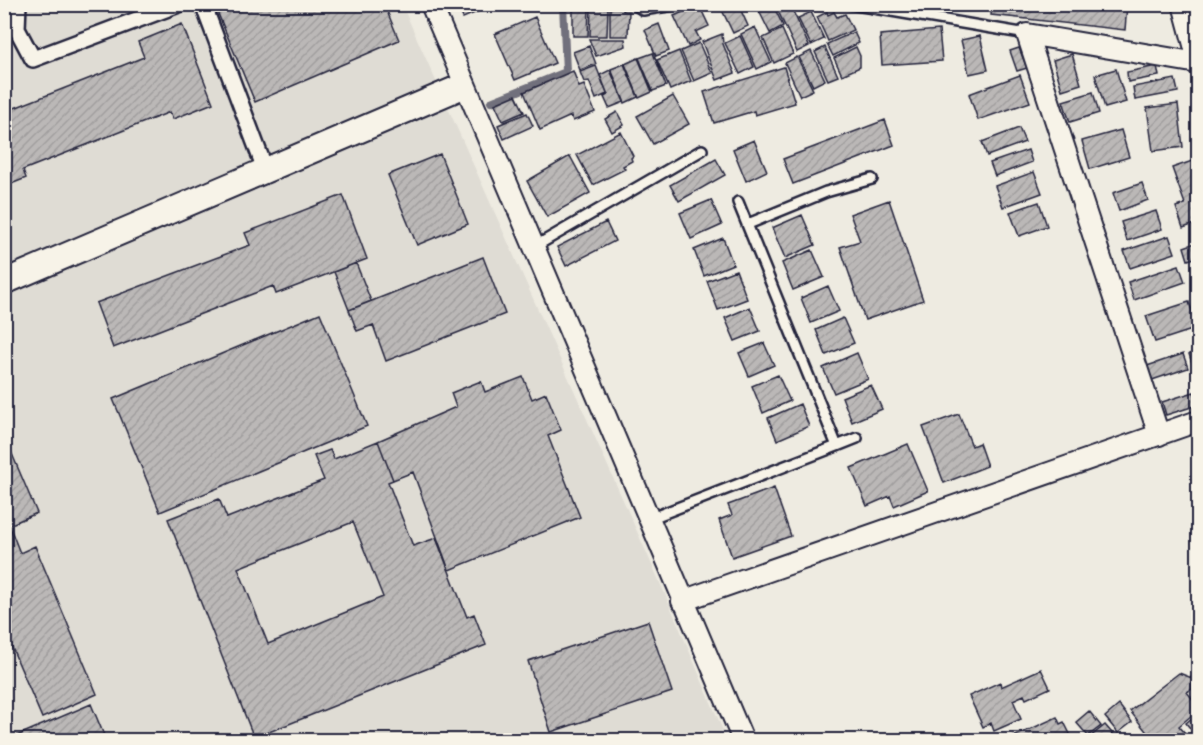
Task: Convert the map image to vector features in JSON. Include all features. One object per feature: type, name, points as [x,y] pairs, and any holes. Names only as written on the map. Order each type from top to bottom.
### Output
[{"type":"street","points":[[18,4],[17,29],[33,59],[179,4]]},
{"type":"street","points":[[203,4],[265,169]]},
{"type":"street","points":[[431,4],[463,86],[743,741]]},
{"type":"street","points":[[1159,435],[1027,34],[1198,62],[1182,4]]},
{"type":"street","points":[[4,282],[463,86]]},
{"type":"street","points":[[682,601],[1198,421]]},
{"type":"lane","points":[[634,4],[643,10],[680,4]]},
{"type":"lane","points":[[850,4],[1027,34]]},
{"type":"lane","points":[[532,248],[702,150]]},
{"type":"lane","points":[[748,224],[826,192],[872,179]]},
{"type":"lane","points":[[738,202],[837,446]]},
{"type":"lane","points":[[648,520],[856,438]]},
{"type":"shaded area","points":[[4,5],[402,5],[665,594],[727,740],[5,740]]},
{"type":"building","points":[[214,4],[384,4],[399,40],[255,102]]},
{"type":"building","points":[[457,4],[496,4],[463,18]]},
{"type":"building","points":[[728,4],[738,4],[748,26],[733,33],[721,8]]},
{"type":"building","points":[[992,4],[1127,4],[1125,30],[991,15]]},
{"type":"building","points":[[699,5],[709,26],[696,32],[700,40],[688,46],[674,16]]},
{"type":"building","points":[[773,5],[783,26],[770,33],[759,11]]},
{"type":"building","points":[[573,7],[589,7],[588,36],[573,36]]},
{"type":"building","points":[[791,7],[809,46],[797,52],[779,13]]},
{"type":"building","points":[[591,8],[608,8],[607,36],[590,36]]},
{"type":"building","points":[[610,8],[623,8],[623,11],[629,11],[628,36],[610,36]]},
{"type":"building","points":[[811,12],[824,39],[811,45],[798,18]]},
{"type":"building","points":[[827,12],[828,15],[834,12],[837,17],[845,14],[853,30],[828,41],[817,17]]},
{"type":"building","points":[[535,17],[555,63],[515,80],[495,34]]},
{"type":"building","points":[[182,24],[213,103],[173,119],[170,112],[23,170],[26,178],[4,187],[4,112],[144,57],[138,42]]},
{"type":"building","points":[[659,24],[669,51],[656,56],[645,30]]},
{"type":"building","points":[[755,27],[771,62],[757,69],[741,34]]},
{"type":"building","points":[[782,29],[793,54],[774,63],[763,38]]},
{"type":"building","points":[[939,30],[942,61],[882,65],[880,35]]},
{"type":"building","points":[[854,32],[859,43],[833,56],[827,44]]},
{"type":"building","points":[[722,34],[723,44],[735,73],[717,80],[702,42]]},
{"type":"building","points":[[740,36],[754,67],[740,74],[725,43]]},
{"type":"building","points":[[980,36],[988,70],[969,74],[961,40]]},
{"type":"building","points":[[589,39],[625,39],[626,46],[596,56]]},
{"type":"building","points":[[699,43],[712,73],[694,81],[681,51]]},
{"type":"building","points":[[589,46],[596,64],[580,70],[573,52]]},
{"type":"building","points":[[825,47],[838,76],[828,80],[815,52]]},
{"type":"building","points":[[856,47],[860,56],[860,67],[842,75],[834,58]]},
{"type":"building","points":[[1019,48],[1027,68],[1017,71],[1010,51]]},
{"type":"building","points":[[679,51],[691,81],[670,90],[657,60]]},
{"type":"building","points":[[811,51],[825,80],[813,86],[799,57]]},
{"type":"building","points":[[653,53],[666,86],[653,91],[639,58]]},
{"type":"building","points":[[1072,54],[1081,84],[1062,90],[1053,60]]},
{"type":"building","points":[[797,57],[813,90],[800,96],[785,63]]},
{"type":"building","points":[[638,58],[652,92],[639,98],[625,64]]},
{"type":"building","points":[[624,64],[638,97],[625,103],[611,69]]},
{"type":"building","points":[[596,66],[607,94],[596,99],[589,81],[584,82],[580,72]]},
{"type":"building","points":[[1157,66],[1159,76],[1128,82],[1127,72]]},
{"type":"building","points":[[784,67],[795,103],[755,115],[754,111],[714,123],[704,92]]},
{"type":"building","points":[[1116,69],[1126,102],[1105,108],[1095,75]]},
{"type":"building","points":[[610,70],[624,102],[609,108],[604,97],[608,95],[600,75]]},
{"type":"building","points":[[573,71],[579,87],[584,85],[595,112],[573,121],[571,116],[540,130],[524,92]]},
{"type":"building","points":[[1020,75],[1030,102],[978,120],[969,94]]},
{"type":"building","points":[[1175,79],[1178,92],[1135,100],[1133,87]]},
{"type":"building","points":[[1093,92],[1099,113],[1070,122],[1063,101]]},
{"type":"building","points":[[516,95],[524,112],[503,121],[495,104]]},
{"type":"building","points":[[673,96],[689,124],[653,144],[637,116]]},
{"type":"building","points":[[1178,104],[1183,147],[1153,151],[1147,108]]},
{"type":"building","points":[[617,112],[624,125],[612,132],[605,119]]},
{"type":"building","points":[[527,113],[533,126],[504,139],[498,125]]},
{"type":"building","points":[[885,120],[894,145],[793,184],[783,159]]},
{"type":"building","points":[[1019,128],[1025,142],[987,156],[982,142]]},
{"type":"building","points":[[1121,130],[1129,157],[1090,169],[1082,141]]},
{"type":"building","points":[[621,132],[633,156],[632,161],[623,166],[625,169],[593,185],[577,155]]},
{"type":"building","points":[[754,140],[767,171],[746,181],[733,149]]},
{"type":"building","points":[[1028,150],[1032,162],[995,176],[990,163]]},
{"type":"building","points":[[440,154],[468,224],[417,245],[388,175]]},
{"type":"building","points":[[570,156],[590,193],[547,217],[527,181]]},
{"type":"building","points":[[716,159],[725,175],[679,201],[670,185]]},
{"type":"building","points":[[1198,159],[1198,223],[1183,228],[1176,207],[1185,204],[1172,168]]},
{"type":"building","points":[[1034,172],[1042,193],[1003,207],[995,186]]},
{"type":"building","points":[[1142,183],[1148,200],[1119,211],[1113,193]]},
{"type":"building","points":[[343,195],[367,259],[276,294],[273,286],[113,348],[96,303],[250,245],[245,233]]},
{"type":"building","points":[[711,200],[722,225],[691,239],[680,213]]},
{"type":"building","points":[[889,200],[923,300],[865,320],[840,247],[860,241],[850,214]]},
{"type":"building","points":[[1039,202],[1047,226],[1019,236],[1010,212]]},
{"type":"building","points":[[1156,211],[1162,229],[1127,241],[1121,222]]},
{"type":"building","points":[[802,215],[815,245],[785,258],[772,228]]},
{"type":"building","points":[[606,222],[615,241],[566,266],[557,247]]},
{"type":"building","points":[[1169,236],[1175,253],[1130,268],[1124,251]]},
{"type":"building","points":[[723,238],[733,264],[704,276],[694,250]]},
{"type":"building","points":[[1198,242],[1198,257],[1188,260],[1184,247]]},
{"type":"building","points":[[812,250],[824,277],[793,290],[782,263]]},
{"type":"building","points":[[483,257],[505,314],[386,361],[373,325],[357,331],[349,310]]},
{"type":"building","points":[[356,263],[371,301],[349,310],[334,272]]},
{"type":"building","points":[[1179,265],[1185,282],[1134,300],[1128,282]]},
{"type":"building","points":[[736,270],[747,299],[718,310],[707,281]]},
{"type":"building","points":[[828,286],[839,311],[811,323],[801,298]]},
{"type":"building","points":[[1189,302],[1198,328],[1155,342],[1146,316]]},
{"type":"building","points":[[750,307],[760,331],[735,341],[725,318]]},
{"type":"building","points":[[320,313],[367,426],[160,512],[113,399]]},
{"type":"building","points":[[843,318],[854,343],[826,355],[816,330]]},
{"type":"building","points":[[764,343],[774,365],[749,376],[739,353]]},
{"type":"building","points":[[1198,351],[1198,371],[1195,372],[1189,354]]},
{"type":"building","points":[[857,353],[868,379],[834,393],[823,368]]},
{"type":"building","points":[[1183,354],[1188,368],[1152,380],[1147,366]]},
{"type":"building","points":[[778,375],[790,401],[763,413],[752,386]]},
{"type":"building","points":[[523,377],[532,399],[546,393],[561,430],[548,436],[580,517],[449,570],[413,472],[393,480],[378,441],[456,407],[451,393],[481,381],[485,392]]},
{"type":"building","points":[[871,385],[882,409],[852,422],[842,397]]},
{"type":"building","points":[[1194,392],[1198,405],[1166,415],[1162,402]]},
{"type":"building","points":[[800,404],[809,426],[777,440],[768,418]]},
{"type":"building","points":[[959,414],[972,446],[979,443],[987,466],[944,483],[923,427]]},
{"type":"building","points":[[4,435],[37,513],[9,525],[20,553],[35,546],[97,694],[42,718],[4,629]]},
{"type":"building","points":[[378,441],[393,480],[388,482],[413,546],[436,538],[467,617],[474,614],[486,645],[254,738],[168,519],[219,499],[227,518],[324,480],[314,456],[330,450],[334,459]],"holes":[[[353,522],[383,597],[268,644],[238,568]]]},
{"type":"building","points":[[908,444],[928,491],[894,506],[890,496],[867,506],[851,468]]},
{"type":"building","points":[[774,488],[791,536],[732,557],[719,520],[732,515],[728,505]]},
{"type":"building","points":[[648,621],[672,692],[551,732],[528,661]]},
{"type":"building","points":[[1041,669],[1050,688],[1026,699],[1024,695],[1013,700],[1021,719],[994,731],[991,723],[983,727],[969,696],[1000,682],[1001,687]]},
{"type":"building","points":[[1179,673],[1192,678],[1192,689],[1187,692],[1198,706],[1198,710],[1179,726],[1191,740],[1153,740],[1130,711]]},
{"type":"building","points":[[91,704],[106,740],[7,740]]},
{"type":"building","points":[[1119,705],[1132,722],[1118,733],[1105,717]]},
{"type":"building","points":[[1089,711],[1101,726],[1088,736],[1076,722]]},
{"type":"building","points":[[1198,713],[1198,738],[1186,723]]},
{"type":"building","points":[[1057,717],[1060,724],[1064,722],[1073,740],[1012,740],[1011,738]]},
{"type":"building","points":[[1105,725],[1118,740],[1090,740],[1089,738]]},
{"type":"building","points":[[427,733],[430,740],[407,740]]},
{"type":"waterway","points":[[491,102],[566,72],[563,4]]}]
